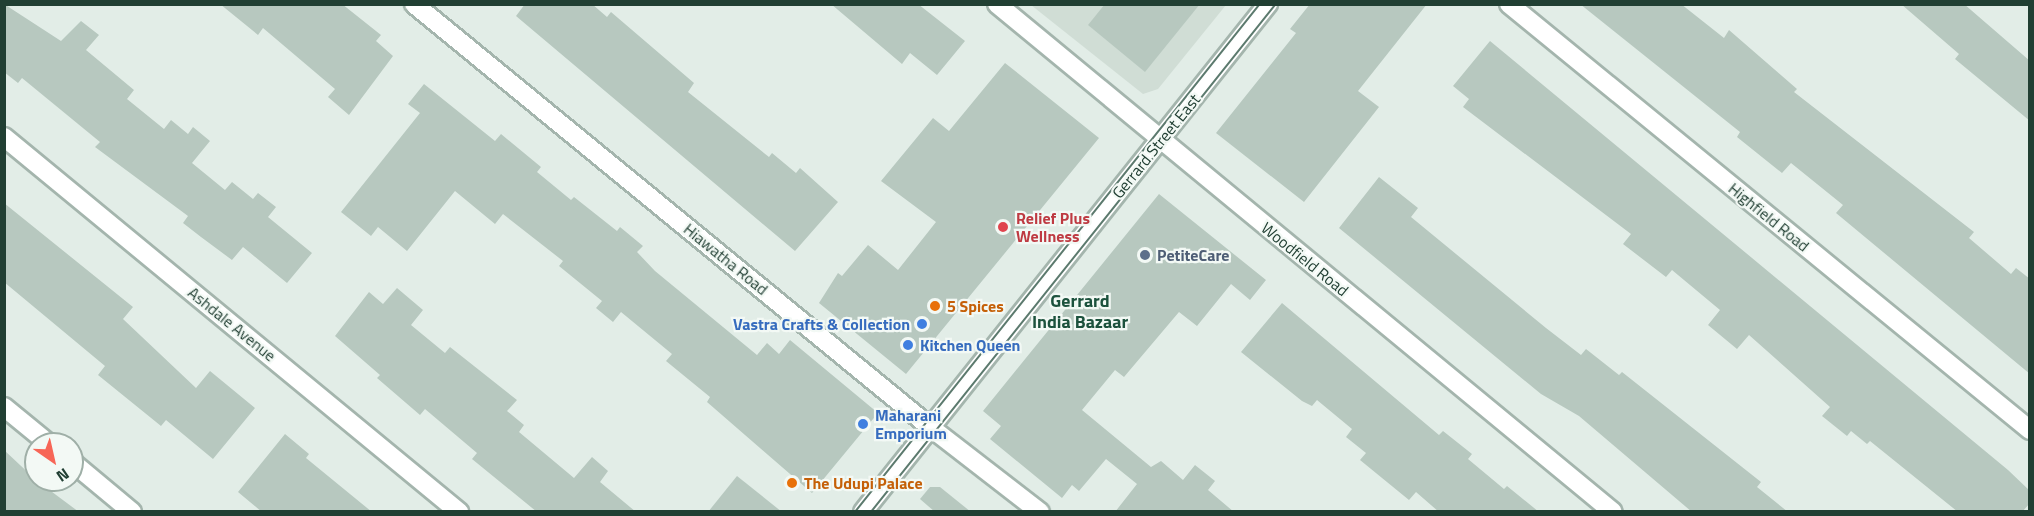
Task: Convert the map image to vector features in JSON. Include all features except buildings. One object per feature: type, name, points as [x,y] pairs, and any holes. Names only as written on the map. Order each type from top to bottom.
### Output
[{"type":"street","name":"Hiawatha Road","points":[[414,4],[930,428],[1040,512]]},
{"type":"street","name":"Woodfield Road","points":[[997,4],[1613,512]]},
{"type":"street","name":"Gerrard Street East","points":[[863,512],[1268,4]]},
{"type":"street","name":"Highfield Road","points":[[1509,4],[2030,430]]},
{"type":"street","name":"Ashdale Avenue","points":[[4,137],[459,512]]},
{"type":"street","points":[[4,407],[34,432]]},
{"type":"street","points":[[84,472],[132,512]]},
{"type":"shaded area","points":[[1031,5],[1226,5],[1158,89],[1143,94]]},
{"type":"tram line","points":[[855,512],[1260,4]]},
{"type":"tram line","points":[[871,512],[1276,4]]},
{"type":"place","name":"Relief Plus Wellness","points":[[1003,227]]},
{"type":"place","name":"PetiteCare","points":[[1145,255]]},
{"type":"place","name":"5 Spices","points":[[935,306]]},
{"type":"place","name":"Vastra Crafts & Collection","points":[[922,324]]},
{"type":"place","name":"Kitchen Queen","points":[[908,345]]},
{"type":"place","name":"Maharani Emporium","points":[[863,424]]},
{"type":"place","name":"The Udupi Palace","points":[[792,483]]},
{"type":"district","name":"Gerrard India Bazaar","points":[[1080,312]]}]
